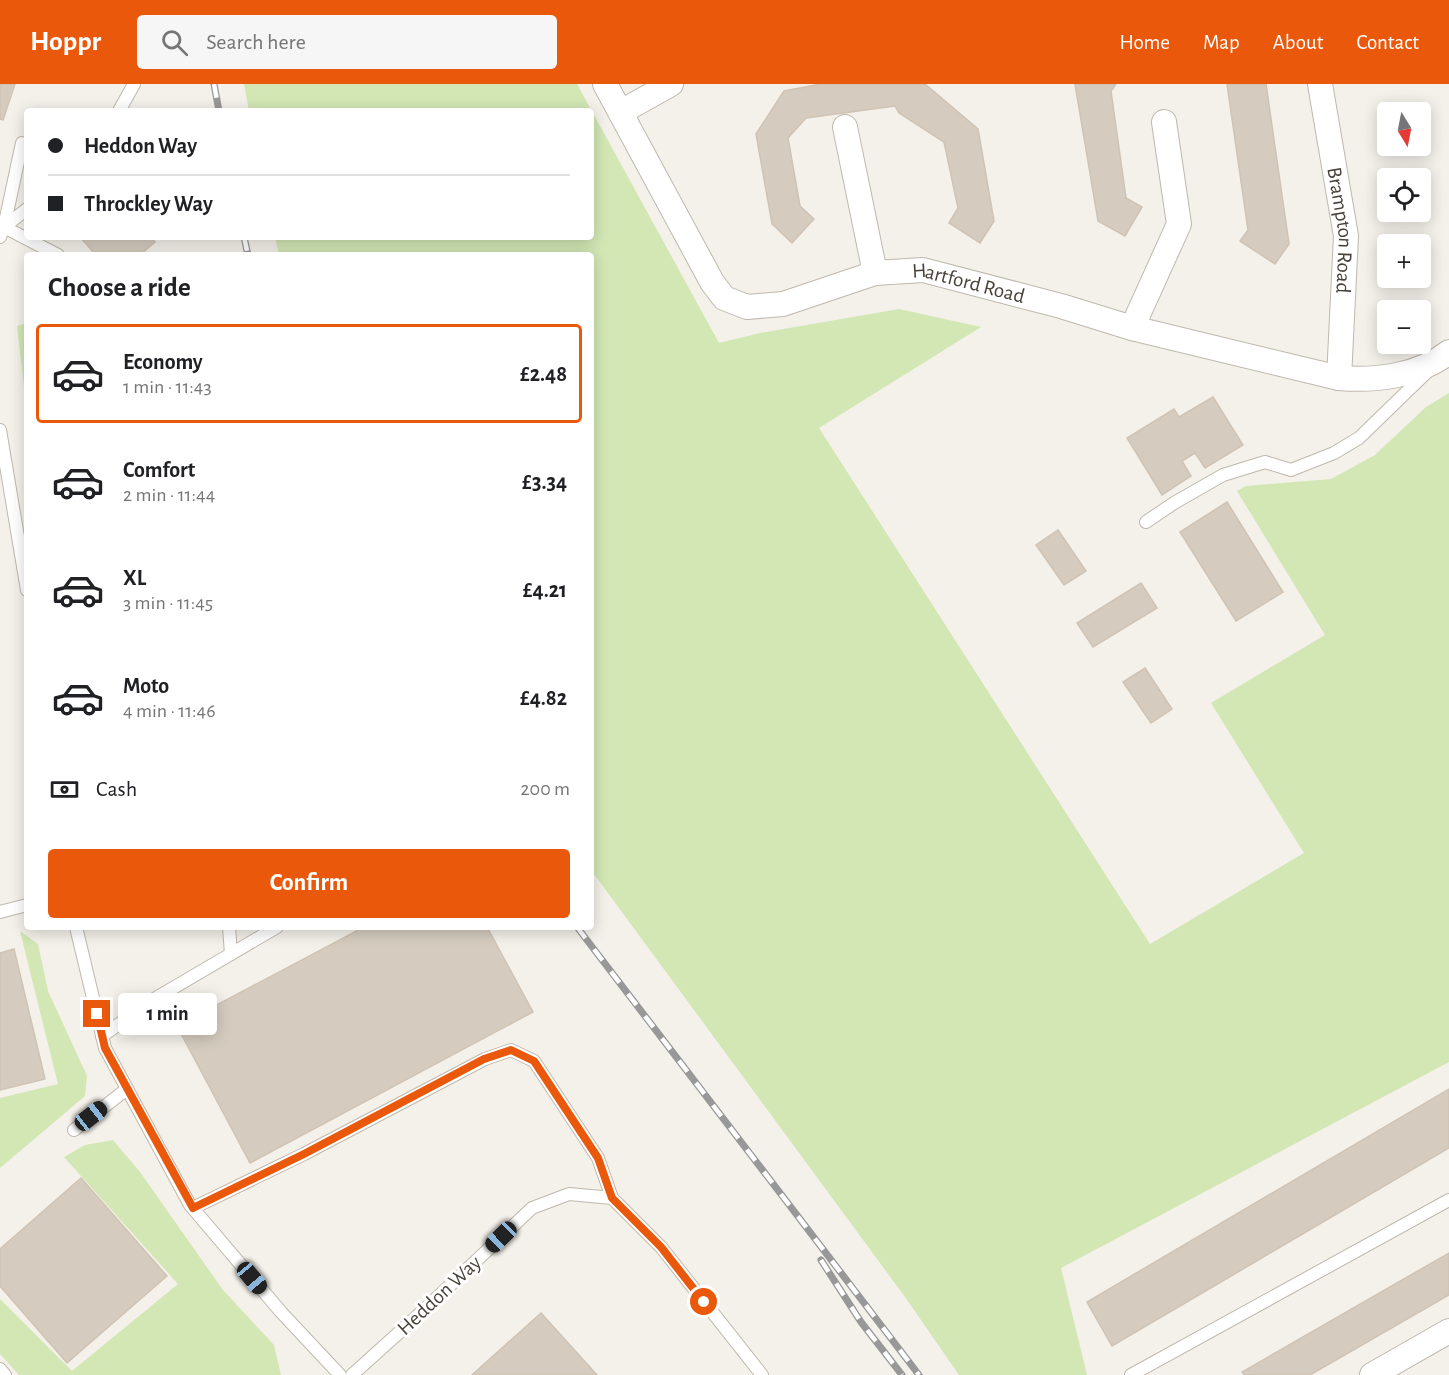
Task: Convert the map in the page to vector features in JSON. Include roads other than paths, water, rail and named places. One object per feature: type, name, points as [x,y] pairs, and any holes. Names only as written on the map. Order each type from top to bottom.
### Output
[{"type":"street","name":"Hartford Road","points":[[605,84],[712,282],[724,298],[747,308],[783,304],[875,273],[923,270],[1061,306],[1132,328],[1339,378],[1366,380],[1404,373],[1445,356]]},
{"type":"street","points":[[621,112],[671,84]]},
{"type":"street","name":"Brampton Road","points":[[1320,84],[1346,236],[1339,378]]},
{"type":"street","points":[[1132,328],[1179,224],[1164,122]]},
{"type":"street","points":[[845,127],[875,273]]},
{"type":"street","points":[[1372,1375],[1449,1331]]},
{"type":"lane","points":[[122,108],[134,84]]},
{"type":"lane","points":[[2,232],[22,143]]},
{"type":"lane","points":[[2,232],[24,212]]},
{"type":"lane","points":[[2,232],[51,252]]},
{"type":"lane","points":[[1146,522],[1174,503],[1223,476],[1265,462],[1292,470],[1334,453],[1359,438],[1445,356]]},
{"type":"lane","points":[[0,430],[24,572]]},
{"type":"lane","points":[[0,912],[24,906]]},
{"type":"lane","points":[[77,930],[105,1048],[193,1208],[281,1312],[340,1375]]},
{"type":"lane","points":[[229,930],[231,954]]},
{"type":"lane","points":[[102,1036],[156,998],[272,930]]},
{"type":"lane","points":[[193,1208],[304,1154],[484,1059],[511,1050],[534,1061],[598,1158],[612,1198],[661,1247],[762,1375]]},
{"type":"lane","points":[[74,1130],[127,1089]]},
{"type":"lane","name":"Heddon Way","points":[[352,1375],[532,1208],[569,1194],[612,1198]]},
{"type":"lane","points":[[1131,1375],[1449,1200]]},
{"type":"lane","points":[[0,1369],[5,1375]]},
{"type":"railway","points":[[214,84],[218,108]]},
{"type":"railway","points":[[245,240],[247,252]]},
{"type":"railway","points":[[579,930],[919,1375]]},
{"type":"railway","points":[[821,1260],[861,1322],[902,1375]]}]
